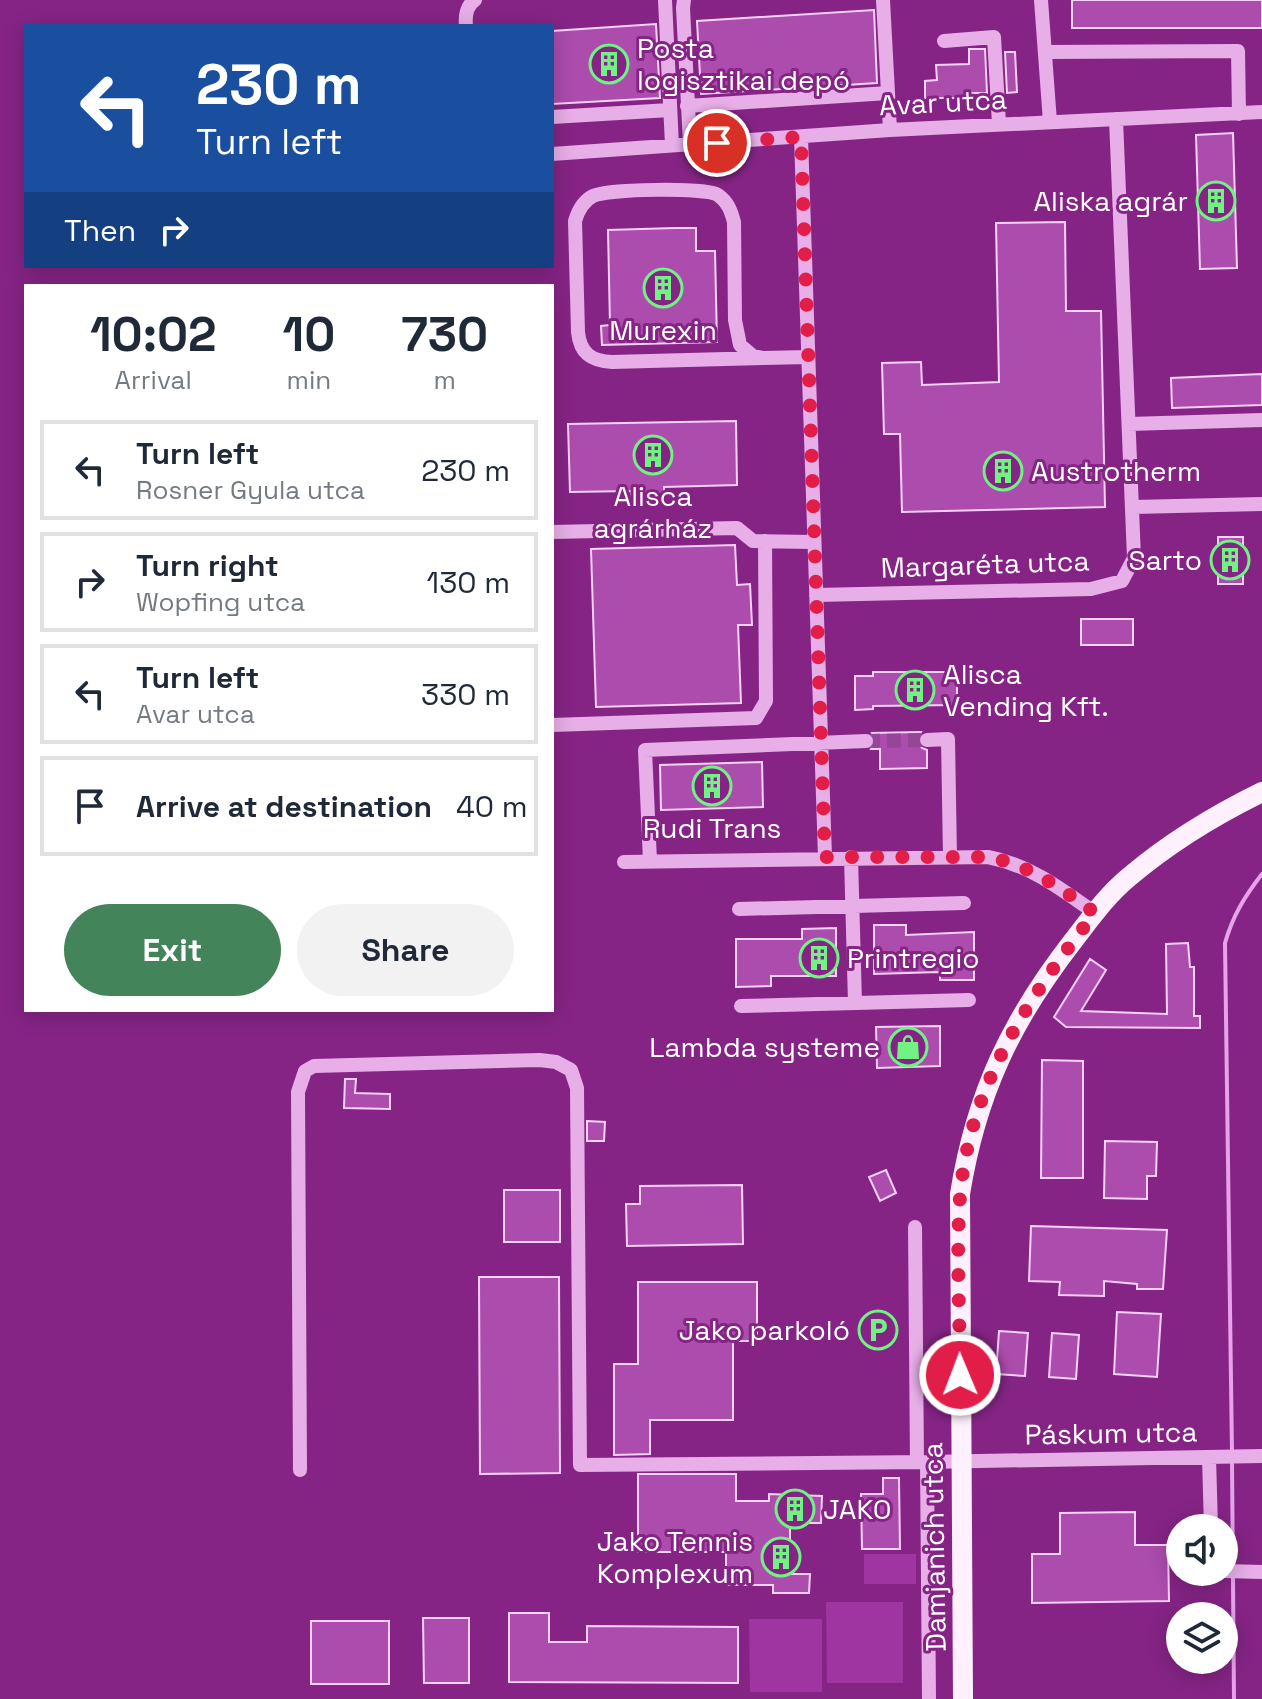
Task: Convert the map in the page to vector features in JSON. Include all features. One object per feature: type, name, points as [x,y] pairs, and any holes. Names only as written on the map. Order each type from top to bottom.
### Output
[{"type":"main road","name":"Damjanich utca","points":[[963,1699],[959,1220],[968,1148],[988,1082],[1015,1025],[1043,979],[1127,878],[1215,815],[1262,792]]},
{"type":"street","points":[[466,24],[465,15],[475,0]]},
{"type":"street","points":[[665,0],[672,145]]},
{"type":"street","points":[[684,0],[690,144]]},
{"type":"street","points":[[883,0],[890,130]]},
{"type":"street","name":"Avar utca","points":[[1041,0],[1050,122]]},
{"type":"street","points":[[944,41],[994,37],[999,124]]},
{"type":"street","points":[[1046,52],[1238,51],[1239,114]]},
{"type":"street","points":[[687,106],[888,93]]},
{"type":"street","points":[[554,117],[670,110]]},
{"type":"street","name":"Avar utca","points":[[554,154],[890,130],[1262,112]]},
{"type":"street","name":"Margaréta utca","points":[[816,595],[1091,589],[1122,581],[1134,558],[1116,119]]},
{"type":"street","points":[[801,137],[825,857]]},
{"type":"street","points":[[763,358],[745,351],[736,335],[734,222],[725,201],[708,190],[684,190],[600,193],[581,206],[575,221],[578,332],[579,342],[588,356],[597,361],[612,362],[808,357]]},
{"type":"street","points":[[1129,424],[1262,420]]},
{"type":"street","points":[[1133,507],[1262,504]]},
{"type":"street","points":[[554,532],[737,528],[753,541],[814,542]]},
{"type":"street","points":[[554,725],[756,718],[766,701],[765,541]]},
{"type":"street","points":[[927,740],[948,739],[950,857]]},
{"type":"street","points":[[650,861],[645,750],[866,741]]},
{"type":"street","points":[[851,857],[855,1003]]},
{"type":"street","points":[[624,862],[988,857],[1018,864],[1049,880],[1095,913]]},
{"type":"street","points":[[739,909],[964,903]]},
{"type":"street","points":[[741,1006],[969,1000]]},
{"type":"street","name":"Páskum utca","points":[[300,1470],[298,1092],[305,1071],[314,1066],[540,1060],[556,1062],[571,1070],[577,1088],[580,1465],[1261,1456]]},
{"type":"street","points":[[915,1227],[929,1699]]},
{"type":"street","points":[[1211,1514],[1212,1457]]},
{"type":"street","points":[[1238,1571],[1258,1572]]},
{"type":"shaded area","points":[[864,1554],[916,1554],[916,1584],[864,1584]]},
{"type":"shaded area","points":[[826,1602],[903,1602],[903,1683],[827,1683]]},
{"type":"shaded area","points":[[749,1619],[822,1619],[822,1692],[750,1692]]},
{"type":"building","points":[[1072,0],[1262,0],[1262,28],[1072,28]]},
{"type":"building","points":[[874,10],[877,83],[701,94],[697,21]]},
{"type":"building","name":"Posta logisztikai depó","points":[[656,24],[660,98],[554,104],[554,31]]},
{"type":"building","points":[[969,49],[985,49],[987,93],[972,93],[972,98],[925,98],[925,81],[937,80],[936,65],[969,64]]},
{"type":"building","points":[[1005,52],[1015,52],[1017,92],[1007,93]]},
{"type":"building","name":"Aliska agrár","points":[[1233,133],[1237,268],[1200,269],[1196,135]]},
{"type":"building","name":"Austrotherm","points":[[1065,222],[1066,311],[1101,311],[1105,507],[902,512],[900,434],[884,434],[882,363],[921,362],[922,385],[999,382],[996,223]]},
{"type":"building","name":"Murexin","points":[[696,228],[696,251],[715,251],[717,342],[602,345],[601,326],[610,325],[608,230]]},
{"type":"building","points":[[1262,374],[1262,405],[1172,408],[1171,378]]},
{"type":"building","name":"Alisca agrárház","points":[[736,421],[737,485],[664,487],[664,498],[632,499],[631,491],[570,492],[568,424]]},
{"type":"building","name":"Sarto","points":[[1218,537],[1243,537],[1243,584],[1218,584]]},
{"type":"building","points":[[735,545],[737,585],[750,584],[752,625],[738,625],[741,703],[596,707],[591,549]]},
{"type":"building","points":[[1081,619],[1133,619],[1133,645],[1081,645]]},
{"type":"building","name":"Alisca Vending Kft.","points":[[873,672],[957,672],[957,705],[873,706],[873,709],[855,710],[855,676],[873,676]]},
{"type":"building","points":[[921,732],[917,741],[927,750],[927,768],[880,769],[880,749],[871,749],[876,741],[872,733]]},
{"type":"building","name":"Rudi Trans","points":[[762,762],[763,807],[661,810],[660,765]]},
{"type":"building","points":[[874,925],[906,925],[906,935],[974,932],[974,980],[940,980],[940,972],[874,974]]},
{"type":"building","points":[[836,928],[836,976],[771,976],[771,986],[736,987],[736,939],[802,939],[802,929]]},
{"type":"building","points":[[1188,943],[1190,967],[1194,967],[1194,1016],[1200,1016],[1200,1028],[1066,1027],[1054,1017],[1090,959],[1106,970],[1081,1011],[1167,1014],[1166,944]]},
{"type":"building","name":"Lambda systeme","points":[[940,1026],[940,1066],[877,1068],[876,1027]]},
{"type":"building","points":[[1042,1060],[1083,1061],[1083,1178],[1041,1178]]},
{"type":"building","points":[[345,1079],[356,1079],[355,1093],[390,1094],[390,1109],[344,1108]]},
{"type":"building","points":[[587,1121],[605,1122],[604,1141],[587,1141]]},
{"type":"building","points":[[1105,1141],[1157,1142],[1156,1176],[1147,1176],[1147,1199],[1104,1198]]},
{"type":"building","points":[[886,1170],[896,1193],[880,1201],[869,1177]]},
{"type":"building","points":[[742,1185],[743,1244],[627,1246],[626,1204],[640,1204],[640,1186]]},
{"type":"building","points":[[504,1190],[560,1190],[560,1242],[504,1242]]},
{"type":"building","points":[[1031,1226],[1167,1230],[1163,1289],[1137,1289],[1137,1284],[1104,1281],[1104,1296],[1059,1295],[1060,1282],[1029,1281]]},
{"type":"building","points":[[479,1277],[559,1277],[560,1473],[480,1474]]},
{"type":"building","points":[[638,1282],[757,1282],[757,1341],[733,1341],[733,1420],[650,1420],[650,1454],[614,1455],[614,1364],[638,1364]]},
{"type":"building","points":[[1117,1312],[1161,1314],[1157,1377],[1114,1374]]},
{"type":"building","points":[[999,1331],[1028,1333],[1025,1376],[996,1374]]},
{"type":"building","points":[[1052,1333],[1079,1335],[1076,1379],[1049,1377]]},
{"type":"building","points":[[638,1474],[736,1474],[736,1501],[769,1501],[769,1494],[822,1496],[821,1523],[790,1523],[790,1574],[810,1574],[809,1593],[773,1593],[773,1585],[726,1585],[726,1552],[638,1552]]},
{"type":"building","points":[[883,1478],[899,1478],[900,1549],[862,1549],[861,1494],[883,1494]]},
{"type":"building","points":[[1135,1512],[1135,1545],[1166,1545],[1169,1601],[1032,1603],[1032,1554],[1060,1554],[1060,1513]]},
{"type":"building","points":[[509,1613],[549,1613],[549,1642],[587,1642],[587,1626],[738,1627],[738,1683],[509,1682]]},
{"type":"building","points":[[423,1618],[469,1618],[469,1683],[424,1683]]},
{"type":"building","points":[[311,1621],[389,1621],[389,1684],[311,1684]]},
{"type":"waterway","points":[[1232,1453],[1225,943],[1240,906],[1262,874]]},
{"type":"waterway","points":[[1232,1462],[1234,1699]]},
{"type":"tunnel","points":[[866,741],[927,740]]},
{"type":"place","name":"Posta logisztikai depó","points":[[609,64]]},
{"type":"place","name":"Aliska agrár","points":[[1216,201]]},
{"type":"place","name":"Murexin","points":[[663,288]]},
{"type":"place","name":"Alisca agrárház","points":[[653,455]]},
{"type":"place","name":"Austrotherm","points":[[1003,471]]},
{"type":"place","name":"Sarto","points":[[1230,560]]},
{"type":"place","name":"Alisca Vending Kft.","points":[[915,690]]},
{"type":"place","name":"Rudi Trans","points":[[712,786]]},
{"type":"place","name":"Printregio","points":[[819,958]]},
{"type":"place","name":"Lambda systeme","points":[[908,1047]]},
{"type":"place","name":"Jako parkoló","points":[[878,1330]]},
{"type":"place","name":"JAKO","points":[[795,1509]]},
{"type":"place","name":"Jako Tennis Komplexum","points":[[781,1557]]},
{"type":"route","points":[[717,143],[801,137],[825,857],[988,857],[1009,861],[1049,880],[1095,913],[1043,979],[1015,1025],[988,1082],[968,1148],[959,1220],[960,1375]]}]
